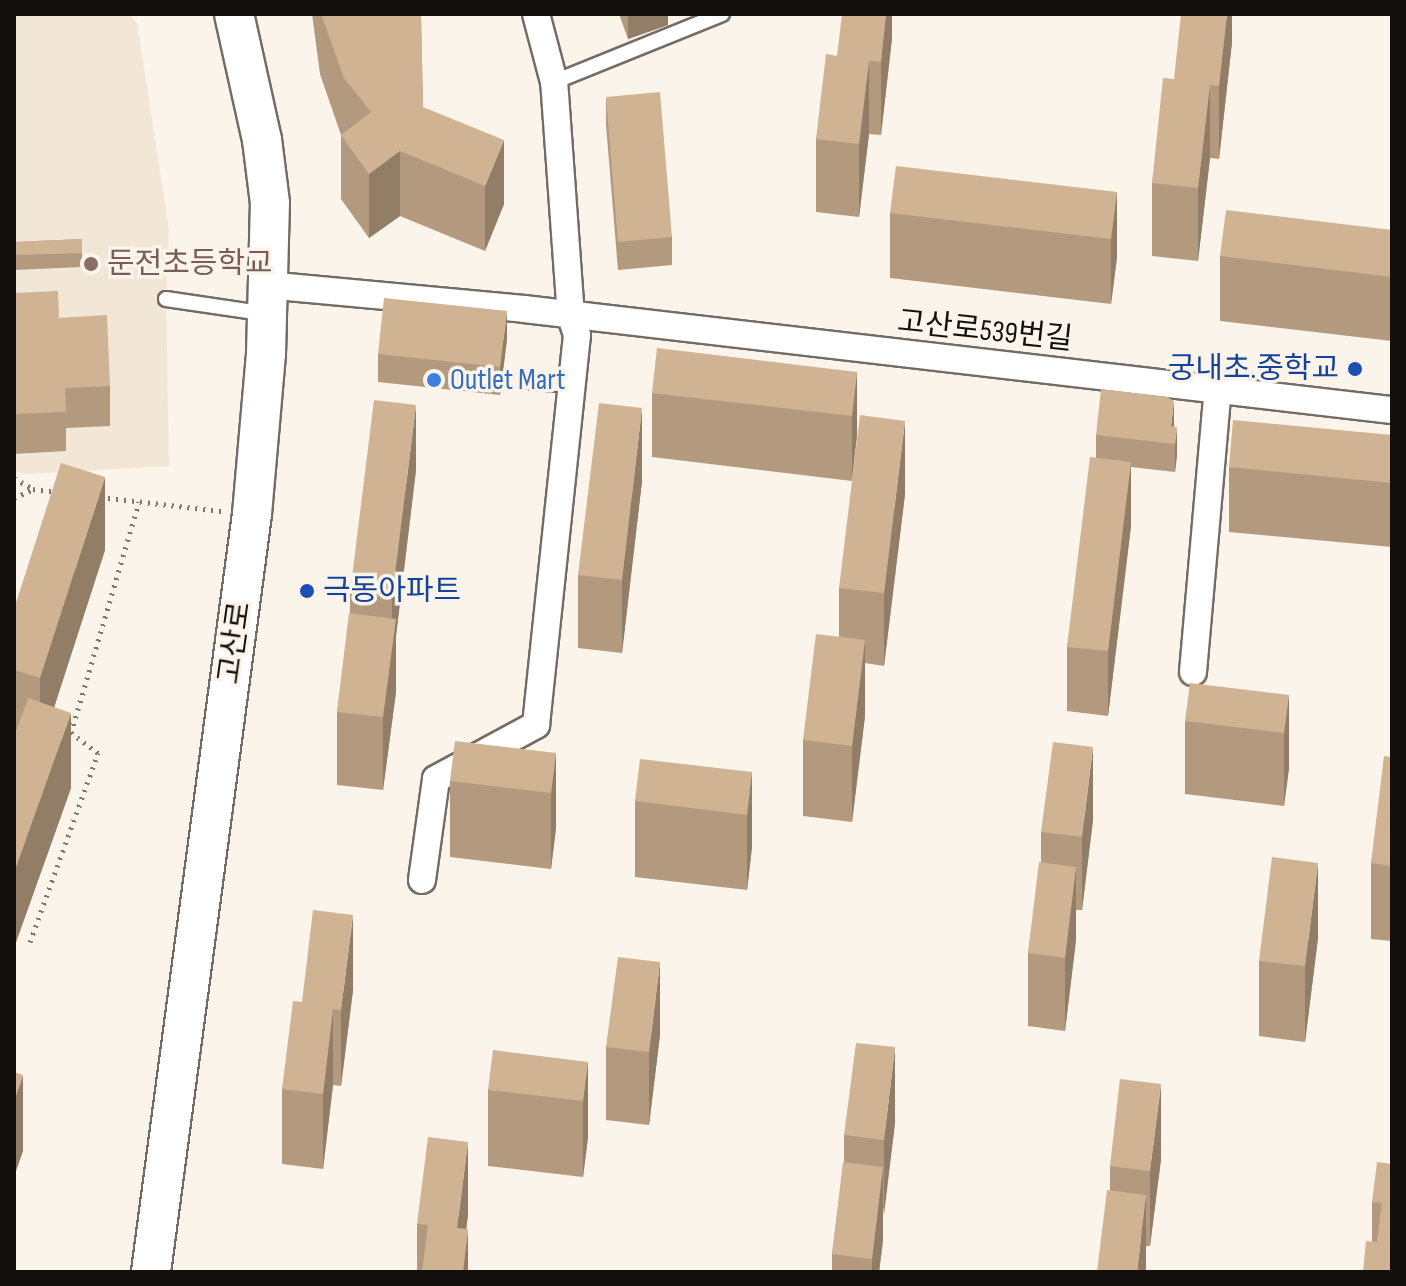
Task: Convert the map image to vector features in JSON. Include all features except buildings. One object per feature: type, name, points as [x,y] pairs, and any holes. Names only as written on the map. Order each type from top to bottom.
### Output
[{"type":"street","name":"고산로","points":[[151,1272],[252,514],[267,299],[270,203],[262,140],[234,14]]},
{"type":"street","points":[[422,880],[436,779],[536,725],[577,335],[571,317],[554,82],[536,14]]},
{"type":"street","name":"고산로539번길","points":[[267,299],[524,309],[571,317],[1392,410]]},
{"type":"street","points":[[1193,672],[1218,389]]},
{"type":"lane","points":[[554,82],[722,14]]},
{"type":"lane","points":[[166,299],[267,299]]},
{"type":"lane","points":[[532,382],[572,385]]},
{"type":"path","points":[[14,478],[33,489],[63,493]]},
{"type":"path","points":[[14,498],[33,489]]},
{"type":"path","points":[[94,496],[252,514]]},
{"type":"path","points":[[30,942],[98,753],[71,733],[139,502]]},
{"type":"shaded area","name":"둔전초등학교","points":[[14,14],[128,14],[137,23],[169,229],[166,299],[169,466],[26,474],[14,471]]},
{"type":"place","name":"둔전초등학교","points":[[91,264]]},
{"type":"place","name":"궁내초.중학교","points":[[1355,369]]},
{"type":"place","name":"Outlet Mart","points":[[434,380]]},
{"type":"place","name":"극동아파트","points":[[307,591]]}]
